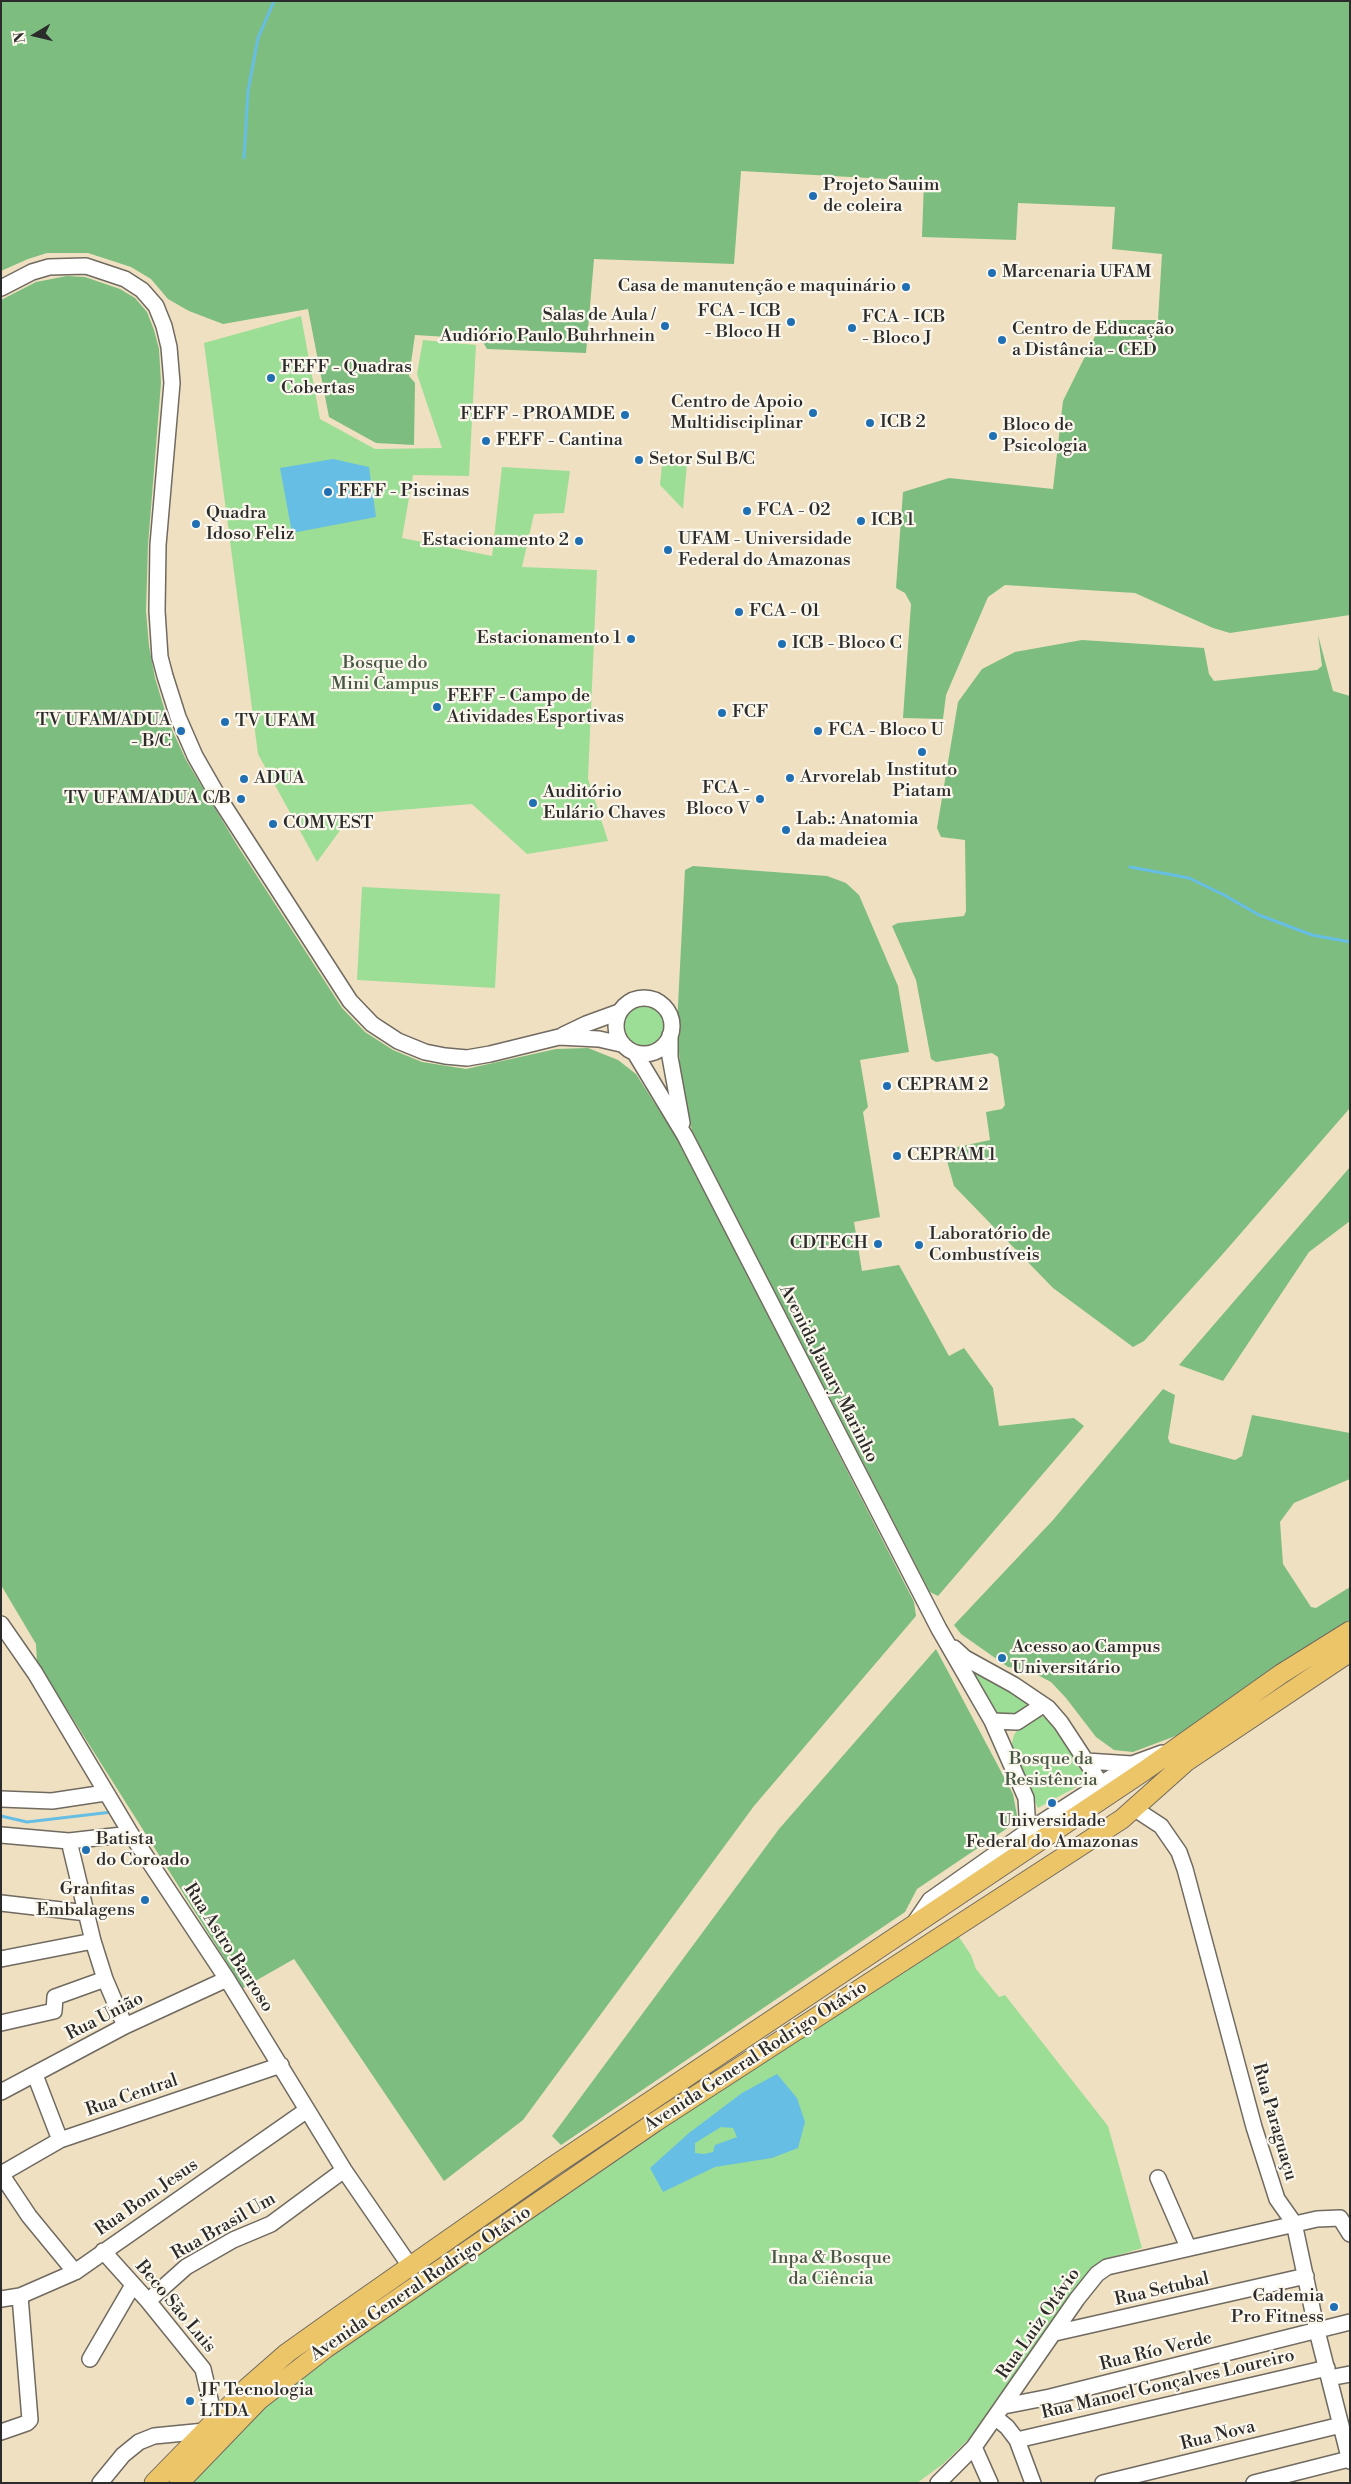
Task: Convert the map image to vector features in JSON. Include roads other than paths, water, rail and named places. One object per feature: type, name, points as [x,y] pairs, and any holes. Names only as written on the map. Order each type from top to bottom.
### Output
[{"type":"main road","name":"Avenida General Rodrigo Otávio","points":[[154,2483],[247,2388],[287,2354],[410,2266],[784,2010],[910,1929],[1104,1790],[1180,1747],[1281,1674],[1350,1631]]},
{"type":"main road","name":"Avenida General Rodrigo Otávio","points":[[179,2483],[258,2400],[326,2348],[655,2122],[1134,1809],[1187,1761],[1350,1652]]},
{"type":"main road","points":[[996,1900],[1008,1880],[1080,1833],[1108,1812],[1110,1804],[1104,1790]]},
{"type":"street","points":[[1,288],[32,272],[49,267],[86,266],[125,279],[142,290],[156,306],[164,326],[169,347],[172,383],[158,546],[157,611],[160,657],[178,717],[195,756],[350,1001],[372,1024],[398,1041],[425,1052],[466,1058],[559,1038],[586,1024],[619,1012]]},
{"type":"street","points":[[559,1038],[600,1039],[622,1044],[635,1053],[644,1054],[660,1049],[670,1035],[672,1026],[666,1009],[651,999],[636,999],[624,1006],[619,1012],[616,1028],[622,1044]]},
{"type":"street","name":"Avenida Jauary Marinho","points":[[670,1035],[673,1081],[685,1136]]},
{"type":"street","name":"Avenida Jauary Marinho","points":[[635,1053],[685,1136],[939,1629],[992,1721],[1026,1798],[1028,1831]]},
{"type":"street","name":"Rua Astro Barroso","points":[[1,1624],[35,1673],[105,1793],[227,1979],[344,2170],[410,2266]]},
{"type":"street","name":"Avenida Jauary Marinho","points":[[939,1629],[965,1658],[1014,1685],[1042,1705],[1061,1722],[1104,1790]]},
{"type":"street","points":[[1002,1744],[1017,1722],[1042,1705]]},
{"type":"street","points":[[992,1721],[1017,1722]]},
{"type":"street","name":"Avenida General Rodrigo Otávio","points":[[910,1929],[930,1900],[1028,1831],[1104,1790],[1132,1764],[1180,1747]]},
{"type":"street","points":[[1086,1761],[1132,1764]]},
{"type":"street","points":[[1,1799],[52,1802],[105,1793]]},
{"type":"street","name":"Rua Paraguaçu","points":[[1134,1809],[1161,1826],[1179,1852],[1257,2136],[1277,2199],[1294,2223],[1317,2331],[1350,2460]]},
{"type":"street","points":[[1,1835],[69,1841],[132,1834]]},
{"type":"street","points":[[69,1841],[93,1941],[105,1979],[125,2026]]},
{"type":"street","points":[[1,1903],[87,1912]]},
{"type":"street","points":[[1,1959],[93,1941]]},
{"type":"street","points":[[1,2023],[54,2011],[55,1997],[105,1979]]},
{"type":"street","name":"Rua União","points":[[1,2092],[125,2026],[227,1979]]},
{"type":"street","name":"Rua Central","points":[[1,2174],[60,2140],[280,2065]]},
{"type":"street","points":[[35,2075],[60,2140]]},
{"type":"street","name":"Rua Bom Jesus","points":[[1,2299],[20,2296],[75,2272],[307,2110]]},
{"type":"street","name":"Rua Brasil Um","points":[[148,2300],[186,2267],[233,2240],[271,2224],[344,2170]]},
{"type":"street","points":[[1,2174],[29,2216],[75,2272]]},
{"type":"street","points":[[1158,2178],[1188,2247]]},
{"type":"street","name":"Rua Luiz Otávio","points":[[938,2483],[974,2447],[1087,2287],[1097,2274],[1107,2267],[1294,2223],[1336,2217],[1343,2222],[1350,2234]]},
{"type":"street","name":"Beco São Luis","points":[[103,2252],[148,2300],[202,2369],[210,2426]]},
{"type":"street","name":"Rua Setubal","points":[[1055,2334],[1306,2276]]},
{"type":"street","points":[[90,2359],[133,2285]]},
{"type":"street","points":[[1,2432],[27,2423],[30,2420],[20,2296]]},
{"type":"street","name":"Rua Río Verde","points":[[1000,2412],[1050,2397],[1350,2322]]},
{"type":"street","name":"Rua Manoel Gonçalves Loureiro","points":[[1017,2440],[1328,2373],[1350,2374]]},
{"type":"street","points":[[1000,2412],[1007,2427],[1017,2440],[1034,2483]]},
{"type":"street","name":"Rua Nova","points":[[1103,2483],[1341,2425]]},
{"type":"street","points":[[100,2483],[123,2455],[139,2442],[154,2436],[210,2426]]},
{"type":"street","points":[[974,2447],[990,2483]]},
{"type":"street","points":[[1254,2483],[1350,2460]]},
{"type":"water","name":"FEFF - Piscinas","points":[[333,459],[369,467],[376,517],[292,533],[280,468]]},
{"type":"water","points":[[777,2074],[797,2098],[805,2122],[798,2148],[772,2158],[715,2167],[663,2192],[650,2168],[689,2133],[742,2093]],"holes":[[[721,2127],[733,2128],[737,2137],[715,2145],[713,2152],[695,2153],[695,2143]]]},
{"type":"waterway","points":[[244,158],[248,91],[258,38],[274,1]]},
{"type":"waterway","points":[[1130,867],[1189,878],[1259,915],[1312,935],[1350,942]]},
{"type":"waterway","points":[[1,1816],[27,1822],[112,1812]]},
{"type":"place","name":"Projeto Sauim de coleira","points":[[813,196]]},
{"type":"place","name":"Marcenaria UFAM","points":[[992,273]]},
{"type":"place","name":"Casa de manutenção e maquinário","points":[[906,287]]},
{"type":"place","name":"FCA - ICB - Bloco H","points":[[791,322]]},
{"type":"place","name":"Salas de Aula / Audiório Paulo Buhrhnein","points":[[665,326]]},
{"type":"place","name":"FCA - ICB - Bloco J","points":[[852,328]]},
{"type":"place","name":"Centro de Educação a Distância - CED","points":[[1002,340]]},
{"type":"place","name":"FEFF - Quadras Cobertas","points":[[271,378]]},
{"type":"place","name":"Centro de Apoio Multidisciplinar","points":[[813,413]]},
{"type":"place","name":"FEFF - PROAMDE","points":[[625,415]]},
{"type":"place","name":"ICB 2","points":[[870,423]]},
{"type":"place","name":"Bloco de Psicologia","points":[[993,436]]},
{"type":"place","name":"FEFF - Cantina","points":[[486,441]]},
{"type":"place","name":"Setor Sul B/C","points":[[639,460]]},
{"type":"place","name":"FEFF - Piscinas","points":[[328,492]]},
{"type":"place","name":"FCA - 02","points":[[747,511]]},
{"type":"place","name":"ICB 1","points":[[861,521]]},
{"type":"place","name":"Quadra Idoso Feliz","points":[[196,524]]},
{"type":"place","name":"Estacionamento 2","points":[[579,541]]},
{"type":"place","name":"UFAM - Universidade Federal do Amazonas","points":[[668,550]]},
{"type":"place","name":"FCA - 01","points":[[739,612]]},
{"type":"place","name":"Estacionamento 1","points":[[631,639]]},
{"type":"place","name":"ICB - Bloco C","points":[[782,644]]},
{"type":"place","name":"FEFF - Campo de Atividades Esportivas","points":[[437,707]]},
{"type":"place","name":"FCF","points":[[722,713]]},
{"type":"place","name":"TV UFAM","points":[[225,722]]},
{"type":"place","name":"TV UFAM/ADUA - B/C","points":[[181,731]]},
{"type":"place","name":"FCA - Bloco U","points":[[818,731]]},
{"type":"place","name":"Instituto Piatam","points":[[922,752]]},
{"type":"place","name":"Arvorelab","points":[[790,778]]},
{"type":"place","name":"ADUA","points":[[244,779]]},
{"type":"place","name":"TV UFAM/ADUA C/B","points":[[241,799]]},
{"type":"place","name":"FCA - Bloco V","points":[[760,799]]},
{"type":"place","name":"Auditório Eulário Chaves","points":[[533,803]]},
{"type":"place","name":"COMVEST","points":[[273,824]]},
{"type":"place","name":"Lab.: Anatomia da madeiea","points":[[786,830]]},
{"type":"place","name":"CEPRAM 2","points":[[887,1086]]},
{"type":"place","name":"CEPRAM 1","points":[[897,1156]]},
{"type":"place","name":"CDTECH","points":[[878,1244]]},
{"type":"place","name":"Laboratório de Combustíveis","points":[[919,1245]]},
{"type":"place","name":"Acesso ao Campus Universitário","points":[[1002,1658]]},
{"type":"place","name":"Universidade Federal do Amazonas","points":[[1052,1803]]},
{"type":"place","name":"Batista do Coroado","points":[[86,1850]]},
{"type":"place","name":"Granfitas Embalagens","points":[[145,1900]]},
{"type":"place","name":"Cademia Pro Fitness","points":[[1334,2307]]},
{"type":"place","name":"JF Tecnologia LTDA","points":[[190,2401]]},
{"type":"park label","name":"Bosque do Mini Campus","points":[[385,674]]},
{"type":"park label","name":"Bosque da Resistência","points":[[1051,1770]]},
{"type":"park label","name":"Inpa & Bosque da Ciência","points":[[831,2269]]}]
